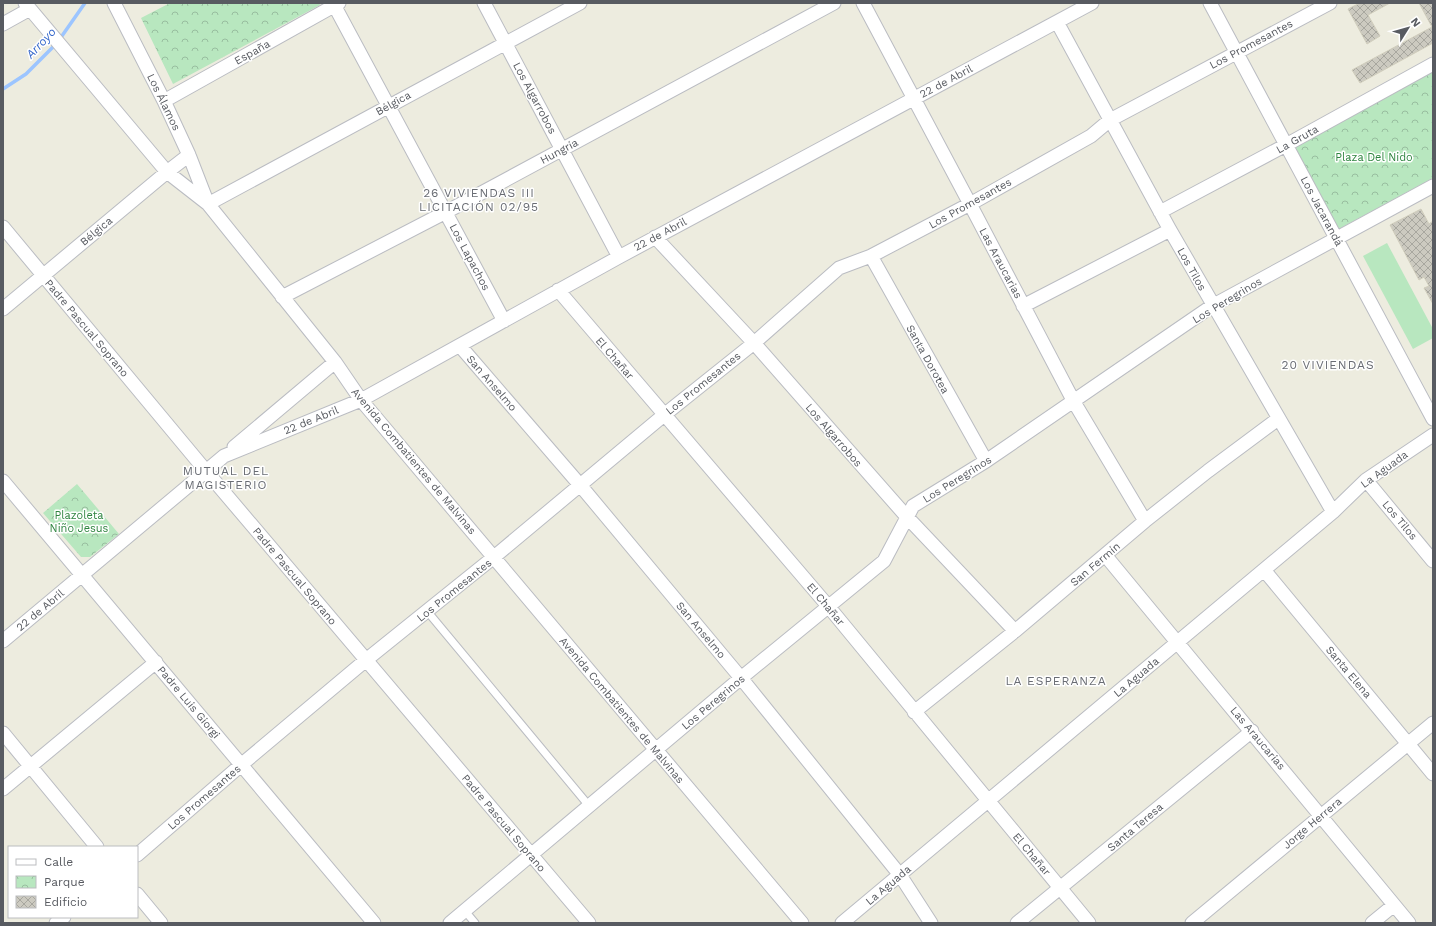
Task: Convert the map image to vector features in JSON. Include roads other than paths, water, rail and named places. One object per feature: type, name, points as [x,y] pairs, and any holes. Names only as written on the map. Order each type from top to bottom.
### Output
[{"type":"street","name":"Los Álamos","points":[[114,3],[164,101],[189,155],[208,204]]},
{"type":"street","name":"Los Algarrobos","points":[[484,3],[619,257]]},
{"type":"street","name":"Bélgica","points":[[208,204],[505,42],[580,3]]},
{"type":"street","name":"Hungría","points":[[282,297],[446,212],[834,3]]},
{"type":"street","name":"Las Araucarias","points":[[863,3],[1074,402],[1145,521]]},
{"type":"street","name":"22 de Abril","points":[[224,456],[361,400],[558,290],[1092,3]]},
{"type":"street","name":"Los Jacarandá","points":[[1210,3],[1433,420]]},
{"type":"street","name":"Los Promesantes","points":[[138,855],[241,765],[366,660],[427,612],[664,415],[754,343],[839,268],[871,256],[970,204],[1091,136],[1110,120],[1330,3]]},
{"type":"street","name":"España","points":[[164,101],[335,4]]},
{"type":"street","name":"Los Lapachos","points":[[335,4],[388,106],[504,320]]},
{"type":"street","points":[[3,24],[27,6]]},
{"type":"street","name":"Avenida Combatientes de Malvinas","points":[[27,6],[166,172],[208,204],[335,362],[361,400],[802,923]]},
{"type":"street","name":"Los Tilos","points":[[1057,22],[1212,306],[1333,512]]},
{"type":"street","name":"La Gruta","points":[[1160,212],[1433,64]]},
{"type":"street","name":"Bélgica","points":[[3,309],[166,172],[189,155]]},
{"type":"street","name":"Los Peregrinos","points":[[450,923],[590,807],[741,678],[884,561],[913,506],[986,462],[1212,306],[1433,186]]},
{"type":"street","name":"Padre Pascual Soprano","points":[[3,227],[206,471],[589,923]]},
{"type":"street","points":[[1023,306],[1170,230]]},
{"type":"street","name":"Los Algarrobos","points":[[655,238],[754,343],[907,517],[1015,630]]},
{"type":"street","name":"Santa Dorotea","points":[[871,256],[986,462]]},
{"type":"street","name":"El Chañar","points":[[558,290],[828,606],[1089,923]]},
{"type":"street","name":"San Anselmo","points":[[460,346],[580,485],[741,678],[900,875],[932,923]]},
{"type":"street","name":"22 de Abril","points":[[3,641],[335,362]]},
{"type":"street","name":"San Fermín","points":[[914,712],[1145,521],[1208,471],[1278,419]]},
{"type":"street","name":"La Aguada","points":[[842,923],[1333,512],[1366,480],[1433,435]]},
{"type":"street","name":"Los Tilos","points":[[1366,480],[1433,561]]},
{"type":"street","name":"Padre Luis Giorgi","points":[[3,481],[374,923]]},
{"type":"street","name":"Las Araucarias","points":[[1105,555],[1252,730],[1409,923]]},
{"type":"street","name":"Santa Elena","points":[[1264,570],[1433,774]]},
{"type":"street","points":[[3,788],[156,662]]},
{"type":"street","name":"Jorge Herrera","points":[[1192,923],[1433,723]]},
{"type":"street","name":"Santa Teresa","points":[[1017,923],[1252,730]]},
{"type":"street","points":[[3,733],[97,846]]},
{"type":"street","points":[[138,895],[161,923]]},
{"type":"street","points":[[1372,923],[1394,905]]},
{"type":"lane","points":[[427,612],[590,807]]},
{"type":"lane","points":[[465,911],[475,923]]},
{"type":"waterway","name":"Arroyo","points":[[3,89],[26,74],[57,43],[85,3]]},
{"type":"district","name":"26 VIVIENDAS III LICITACIÓN 02/95","points":[[479,200]]},
{"type":"district","name":"20 VIVIENDAS","points":[[1328,365]]},
{"type":"district","name":"MUTUAL DEL MAGISTERIO","points":[[226,478]]},
{"type":"district","name":"LA ESPERANZA","points":[[1056,681]]},
{"type":"park label","name":"Plaza Del Nido","points":[[1374,157]]},
{"type":"park label","name":"Plazoleta Niño Jesus","points":[[79,521]]}]
